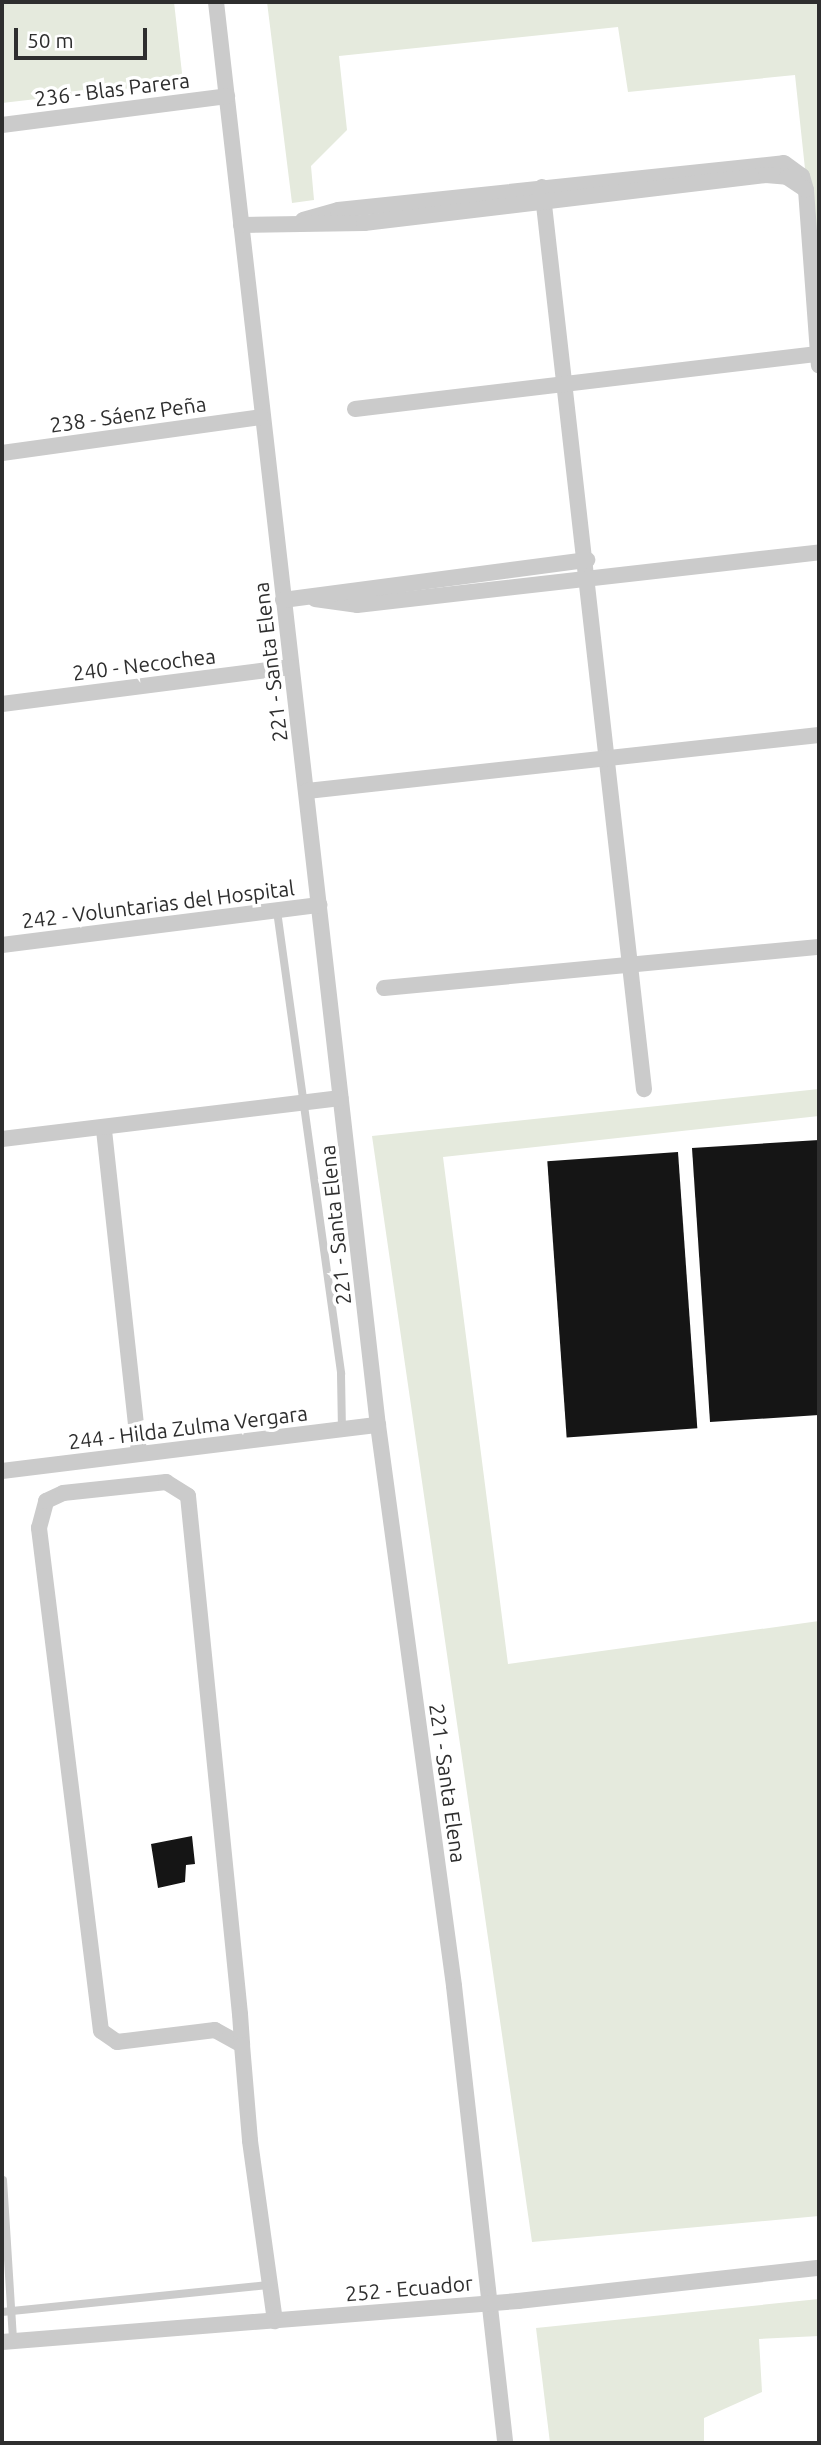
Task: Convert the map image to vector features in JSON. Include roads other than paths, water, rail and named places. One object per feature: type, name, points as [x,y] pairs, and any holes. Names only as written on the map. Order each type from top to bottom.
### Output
[{"type":"street","name":"221 - Santa Elena","points":[[216,2],[261,417],[307,790],[378,1425],[492,2302],[505,2443]]},
{"type":"street","name":"236 - Blas Parera","points":[[2,125],[227,96]]},
{"type":"street","points":[[241,225],[303,220],[364,223],[544,194],[765,175],[787,177],[806,190],[819,360],[565,384],[355,409]]},
{"type":"street","points":[[544,194],[644,1089]]},
{"type":"street","name":"238 - Sáenz Peña","points":[[2,453],[261,417]]},
{"type":"street","points":[[284,600],[315,598],[357,605],[587,567],[819,552]]},
{"type":"street","name":"240 - Necochea","points":[[2,704],[291,667]]},
{"type":"street","points":[[307,790],[819,735]]},
{"type":"street","name":"242 - Voluntarias del Hospital","points":[[2,945],[319,905]]},
{"type":"street","points":[[384,988],[819,947]]},
{"type":"street","points":[[2,1139],[104,1130],[341,1098]]},
{"type":"street","points":[[104,1130],[139,1453]]},
{"type":"street","name":"244 - Hilda Zulma Vergara","points":[[2,1471],[378,1425]]},
{"type":"street","points":[[242,2045],[215,2031],[117,2042],[101,2031],[39,1528],[46,1501],[54,1496],[166,1482],[188,1496],[242,2045],[268,2285],[275,2321]]},
{"type":"street","name":"252 - Ecuador","points":[[7,2342],[492,2302],[819,2268]]},
{"type":"lane","name":"221 - Santa Elena","points":[[277,911],[341,1374],[342,1430]]},
{"type":"lane","points":[[3,2180],[4,2311],[7,2342]]},
{"type":"lane","points":[[4,2311],[268,2285]]}]
